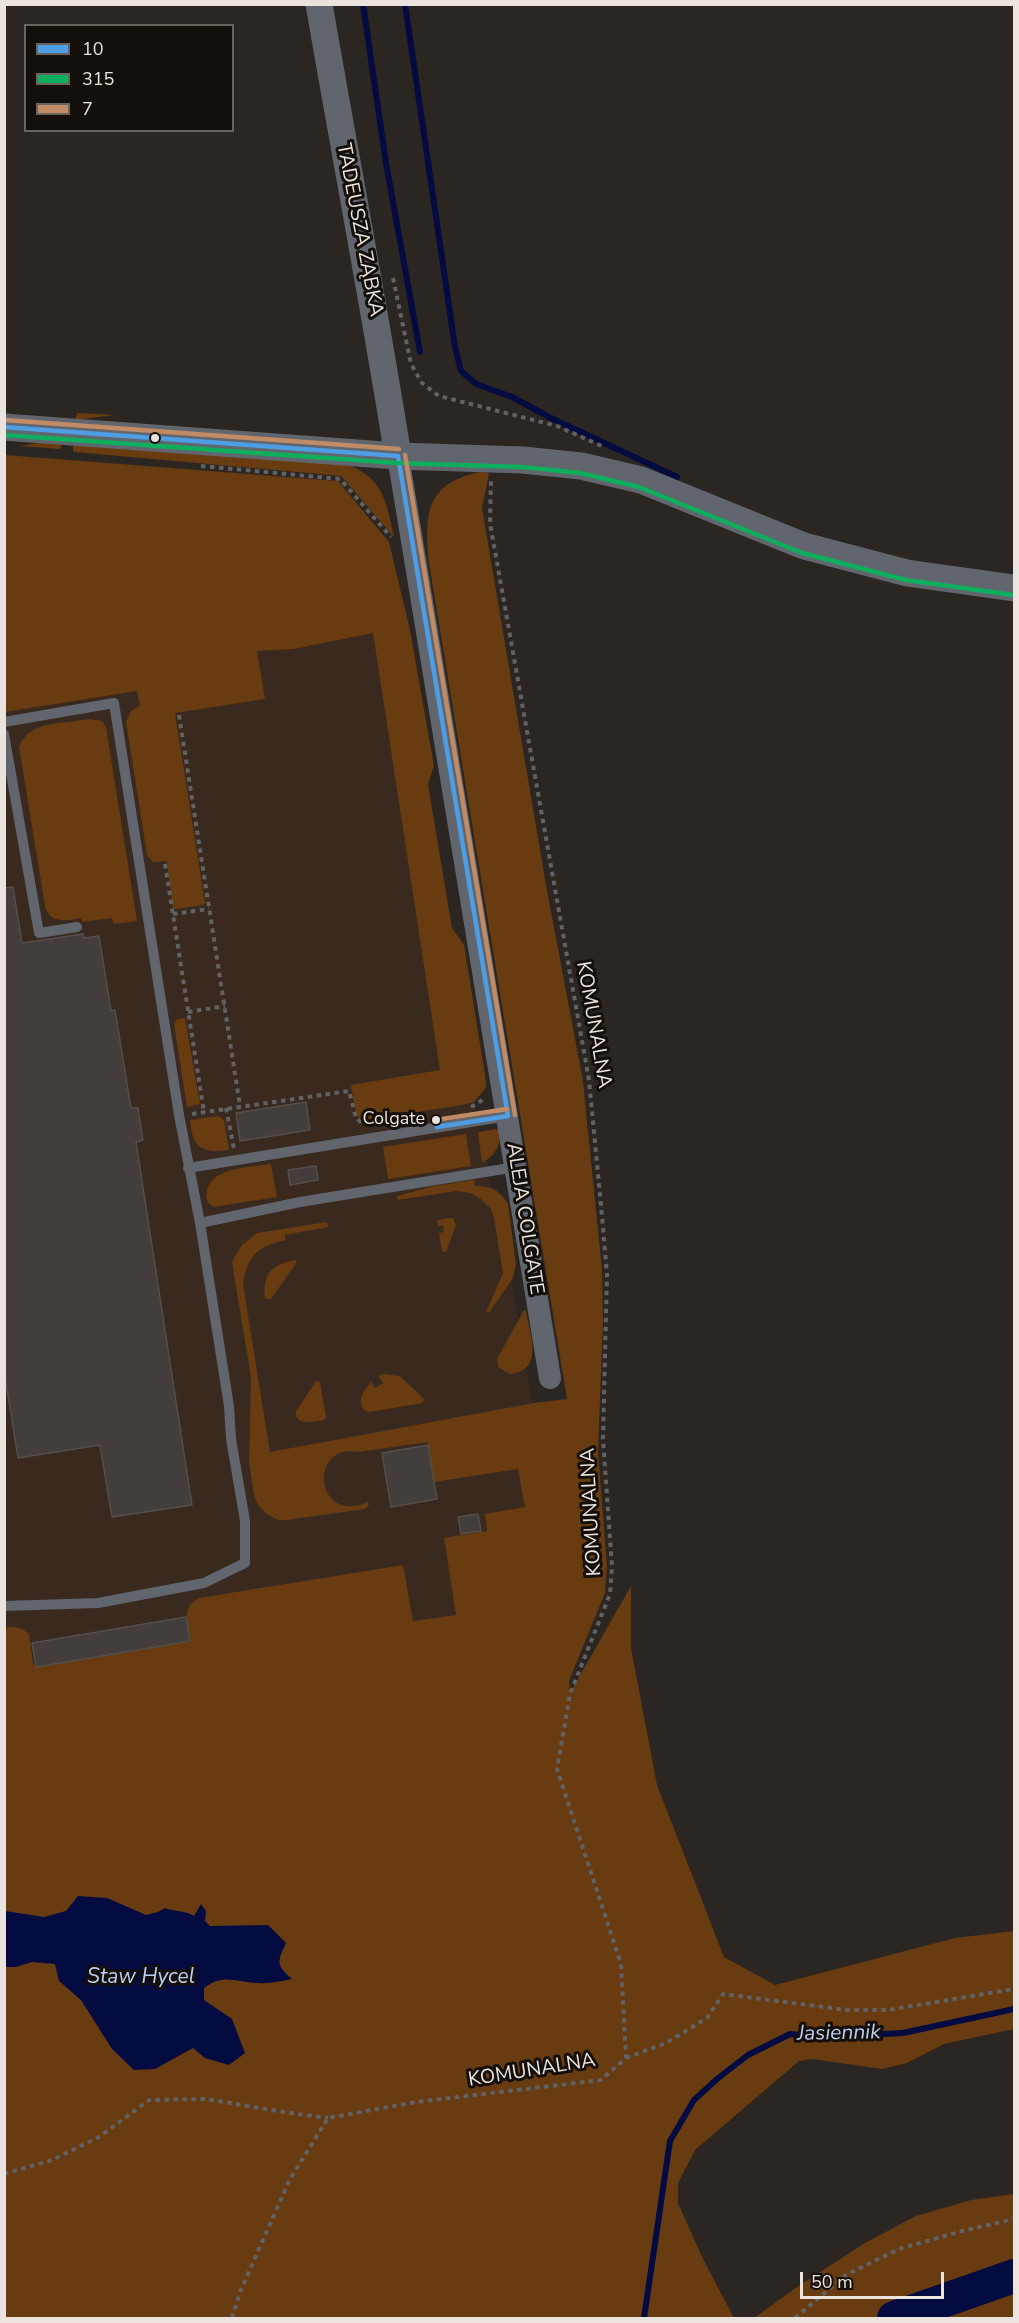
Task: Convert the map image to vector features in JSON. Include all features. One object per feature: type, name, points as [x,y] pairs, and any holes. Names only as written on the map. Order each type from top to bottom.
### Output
[{"type":"street","name":"TADEUSZA ZĄBKA","points":[[319,4],[352,197],[378,326],[398,456]]},
{"type":"street","points":[[4,427],[398,456],[492,459],[581,466],[631,478],[804,546],[907,573],[1013,588]]},
{"type":"street","name":"ALEJA COLGATE","points":[[398,456],[550,1378]]},
{"type":"lane","points":[[4,722],[114,703],[179,1115],[200,1223],[245,1521],[245,1563],[231,1572],[204,1583],[98,1603],[4,1606]]},
{"type":"lane","points":[[4,734],[39,933],[77,927]]},
{"type":"lane","points":[[188,1168],[508,1116]]},
{"type":"lane","points":[[200,1223],[300,1202],[516,1167]]},
{"type":"path","points":[[392,274],[411,364],[422,383],[439,396],[556,426],[609,448]]},
{"type":"path","name":"KOMUNALNA","points":[[4,2174],[52,2160],[99,2137],[149,2100],[206,2099],[328,2118],[416,2102],[601,2080],[626,2058],[621,1964],[557,1769],[570,1694],[610,1594],[612,1567],[603,1439],[607,1274],[589,1080],[490,523],[492,459]]},
{"type":"path","points":[[194,466],[340,478],[392,539]]},
{"type":"path","points":[[179,715],[240,1106]]},
{"type":"path","points":[[165,864],[204,1112]]},
{"type":"path","points":[[173,914],[209,909]]},
{"type":"path","points":[[188,1012],[225,1006]]},
{"type":"path","points":[[464,1109],[481,1101],[489,1089]]},
{"type":"path","points":[[179,1115],[349,1091],[356,1118],[360,1123],[370,1124]]},
{"type":"path","points":[[226,1108],[237,1160]]},
{"type":"path","points":[[626,2058],[666,2043],[707,2018],[723,1994],[847,2010],[888,2010],[1014,1989]]},
{"type":"path","points":[[232,2319],[240,2292],[289,2181],[328,2118]]},
{"type":"path","points":[[795,2319],[846,2275],[899,2249],[962,2230],[1014,2219]]},
{"type":"shaded area","points":[[77,413],[115,415],[75,420]]},
{"type":"shaded area","points":[[62,440],[61,448],[20,446]]},
{"type":"shaded area","points":[[73,444],[346,464],[368,476],[376,484],[385,502],[394,537],[341,476],[75,452]]},
{"type":"shaded area","points":[[5,455],[338,481],[389,542],[410,630],[434,766],[428,784],[452,928],[464,945],[485,1075],[486,1088],[474,1102],[366,1120],[360,1119],[356,1114],[351,1085],[440,1070],[373,633],[294,649],[257,651],[265,699],[175,713],[205,903],[173,908],[167,861],[153,862],[147,855],[126,722],[131,711],[140,706],[137,691],[5,712]]},
{"type":"shaded area","points":[[480,472],[489,473],[482,508],[546,885],[583,1081],[602,1270],[603,1322],[598,1452],[607,1567],[605,1593],[569,1681],[570,1693],[631,1586],[631,1648],[657,1785],[724,1957],[775,1985],[955,1938],[1014,1931],[1014,2029],[944,2044],[907,2063],[882,2069],[812,2059],[799,2061],[695,2150],[678,2183],[678,2203],[702,2257],[734,2318],[5,2318],[4,1628],[18,1628],[29,1634],[33,1663],[36,1667],[189,1641],[187,1612],[193,1602],[199,1598],[403,1565],[413,1621],[456,1615],[444,1538],[487,1531],[485,1514],[525,1507],[518,1469],[434,1482],[428,1442],[358,1452],[342,1452],[331,1459],[325,1470],[324,1482],[328,1494],[337,1503],[350,1506],[368,1502],[369,1505],[365,1509],[278,1520],[258,1505],[254,1496],[249,1462],[251,1377],[232,1262],[242,1245],[257,1233],[327,1222],[328,1227],[285,1235],[285,1240],[267,1246],[255,1254],[245,1274],[243,1284],[270,1452],[534,1403],[567,1399],[429,563],[427,530],[432,504],[438,493],[462,477]]},
{"type":"shaded area","points":[[5,493],[378,556],[462,1049],[509,1267],[569,1611],[5,1699]]},
{"type":"shaded area","points":[[89,719],[102,721],[106,727],[137,921],[113,924],[112,918],[82,922],[81,918],[59,920],[47,912],[45,906],[19,747],[30,732],[39,728]]},
{"type":"shaded area","points":[[185,1018],[200,1104],[187,1107],[174,1024],[177,1019]]},
{"type":"shaded area","points":[[218,1116],[224,1120],[229,1150],[212,1151],[200,1147],[193,1137],[190,1120]]},
{"type":"shaded area","points":[[500,1130],[498,1145],[491,1157],[482,1163],[478,1132]]},
{"type":"shaded area","points":[[466,1134],[471,1166],[388,1179],[383,1147]]},
{"type":"shaded area","points":[[271,1164],[277,1197],[214,1207],[208,1203],[207,1191],[218,1176],[239,1168]]},
{"type":"shaded area","points":[[474,1180],[475,1186],[494,1190],[502,1195],[508,1204],[516,1264],[513,1278],[489,1313],[486,1312],[503,1273],[491,1209],[481,1199],[470,1193],[457,1191],[397,1200],[397,1196],[434,1186]]},
{"type":"shaded area","points":[[453,1218],[456,1225],[446,1252],[442,1251],[439,1233],[444,1232],[443,1225],[438,1226],[437,1220]]},
{"type":"shaded area","points":[[295,1260],[297,1262],[271,1299],[265,1299],[265,1283],[270,1272],[280,1265]]},
{"type":"shaded area","points":[[524,1310],[533,1350],[528,1366],[510,1374],[498,1367],[497,1359]]},
{"type":"shaded area","points":[[383,1374],[400,1376],[424,1399],[423,1403],[365,1411],[361,1403],[363,1392],[371,1382],[375,1388],[383,1383],[378,1376]]},
{"type":"shaded area","points":[[316,1381],[320,1382],[326,1417],[324,1420],[311,1422],[300,1421],[296,1417],[296,1411]]},
{"type":"shaded area","points":[[1014,2194],[1014,2318],[754,2318],[865,2243],[916,2216],[971,2200]]},
{"type":"water","name":"Staw Hycel","points":[[78,1896],[107,1898],[146,1915],[165,1908],[194,1916],[201,1904],[206,1911],[205,1921],[210,1926],[268,1925],[286,1943],[280,1963],[292,1979],[262,1983],[224,1980],[211,1983],[204,1988],[204,2000],[232,2019],[245,2053],[229,2065],[205,2058],[193,2048],[155,2069],[134,2070],[112,2049],[81,2000],[59,1981],[55,1964],[32,1962],[16,1967],[5,1967],[5,1911],[44,1917],[66,1911]]},
{"type":"building","points":[[13,887],[22,943],[83,934],[84,938],[99,936],[111,1011],[115,1010],[131,1108],[138,1108],[143,1140],[136,1142],[192,1505],[112,1517],[100,1445],[18,1458],[4,1370],[4,888]]},
{"type":"building","points":[[306,1102],[310,1130],[240,1141],[236,1113]]},
{"type":"building","points":[[316,1166],[318,1180],[290,1185],[288,1170]]},
{"type":"building","points":[[428,1445],[437,1499],[391,1507],[382,1453]]},
{"type":"building","points":[[478,1514],[481,1531],[461,1534],[458,1517]]},
{"type":"building","points":[[186,1617],[190,1641],[36,1667],[32,1643]]},
{"type":"waterway","points":[[363,4],[386,163],[420,352]]},
{"type":"waterway","points":[[405,4],[455,347],[461,371],[476,384],[512,397],[553,419],[677,477]]},
{"type":"waterway","name":"Jasiennik","points":[[644,2318],[670,2141],[694,2100],[717,2079],[748,2055],[790,2034],[825,2037],[903,2033],[1014,2009]]},
{"type":"waterway","points":[[894,2318],[1014,2276]]},
{"type":"transit line","name":"7","points":[[5,420],[399,449]]},
{"type":"transit line","name":"10","points":[[4,427],[398,456]]},
{"type":"transit line","name":"315","points":[[4,435],[397,463],[522,467],[580,473],[639,487],[802,553],[906,580],[1013,595]]},
{"type":"transit line","name":"7","points":[[405,455],[515,1115]]},
{"type":"transit line","name":"10","points":[[398,456],[508,1116]]},
{"type":"transit line","name":"7","points":[[436,1120],[507,1109]]},
{"type":"transit line","name":"10","points":[[437,1127],[508,1116]]},
{"type":"place","name":"Colgate","points":[[436,1120]]}]
